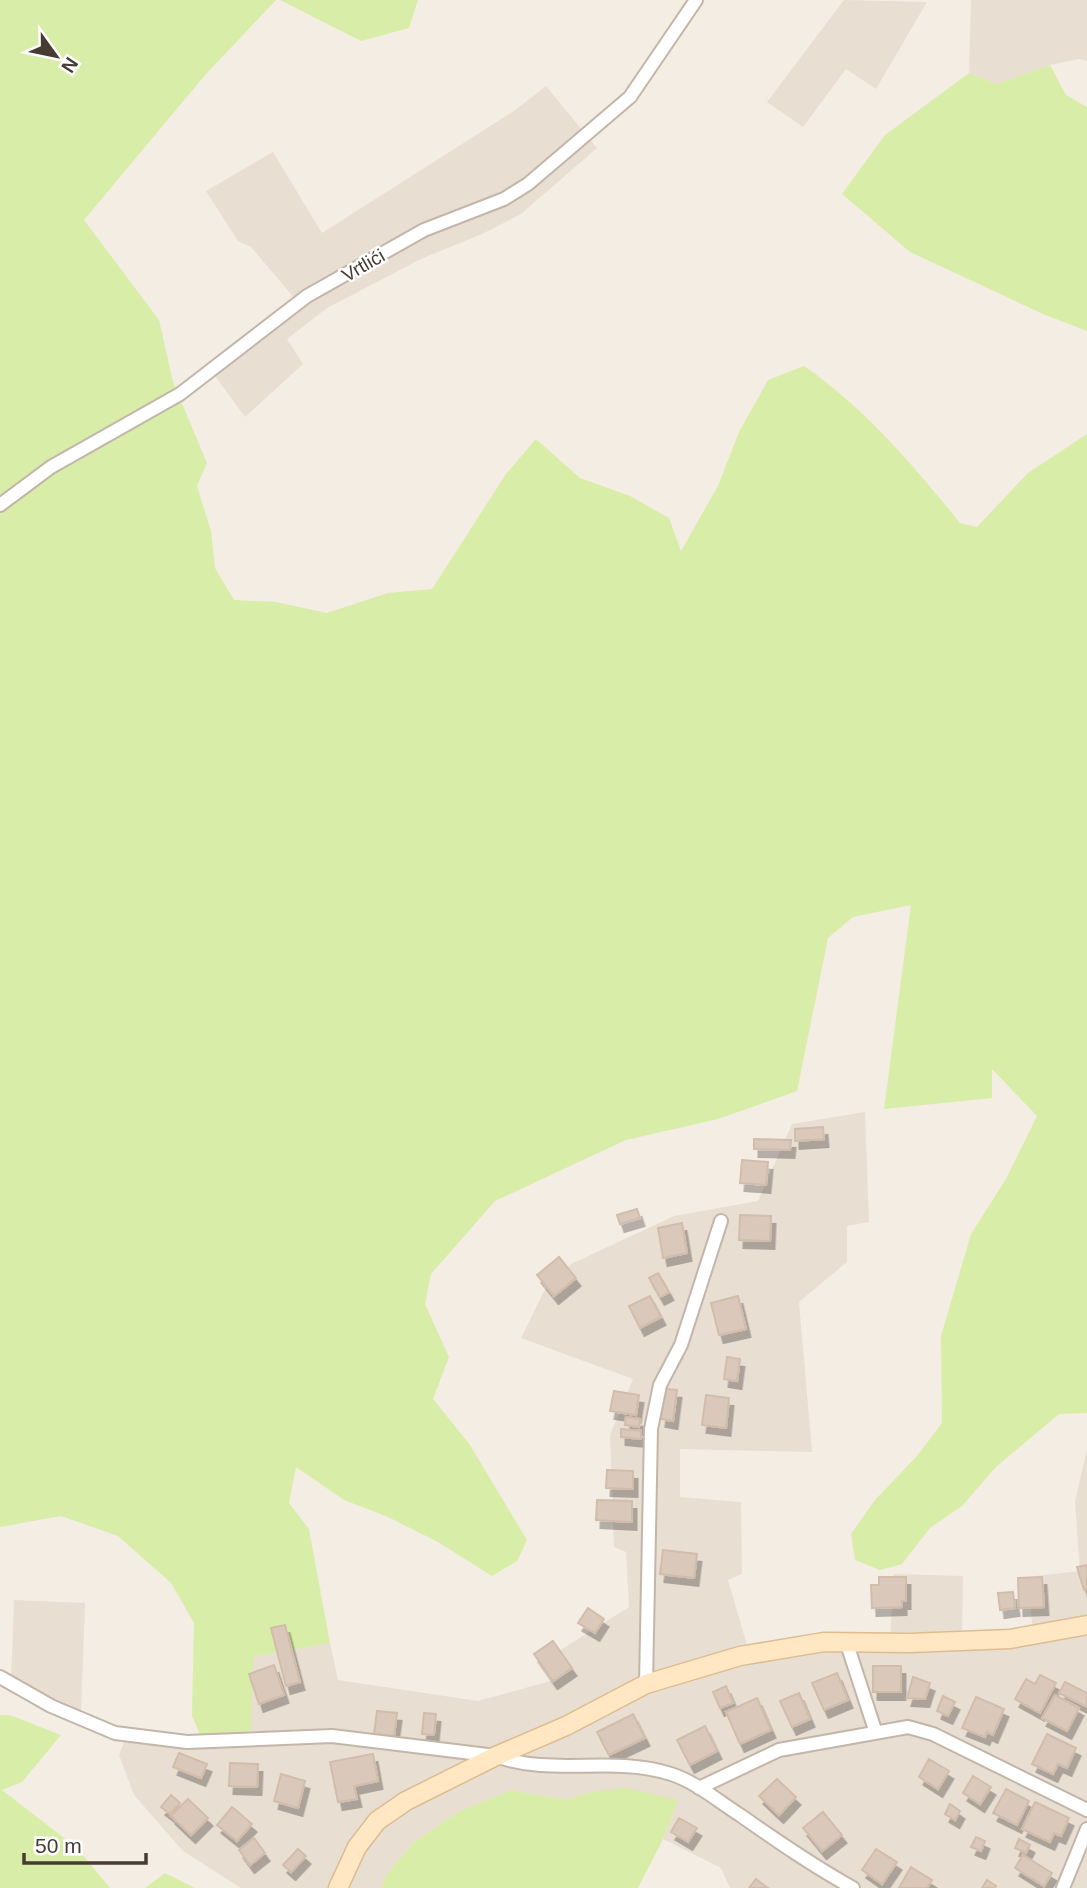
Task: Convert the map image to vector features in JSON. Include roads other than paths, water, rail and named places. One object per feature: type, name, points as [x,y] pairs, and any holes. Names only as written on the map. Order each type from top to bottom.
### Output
[{"type":"street","name":"Vrtlići","points":[[0,505],[51,467],[180,394],[307,296],[424,230],[504,200],[528,184],[630,97],[696,0]]},
{"type":"street","points":[[646,1684],[651,1429],[660,1385],[681,1345],[721,1221]]},
{"type":"street","points":[[338,1888],[357,1847],[377,1821],[406,1801],[496,1756],[566,1726],[646,1684],[740,1656],[846,1641],[910,1643],[1010,1639],[1087,1625]]},
{"type":"street","points":[[846,1641],[875,1730]]},
{"type":"street","points":[[0,1677],[51,1706],[115,1733],[187,1742],[332,1736],[496,1756],[520,1765],[543,1768],[621,1765],[648,1768],[672,1774],[699,1788],[816,1867],[853,1888]]},
{"type":"street","points":[[699,1788],[779,1750],[875,1730],[908,1727],[920,1729],[1087,1810]]},
{"type":"street","points":[[1063,1888],[1087,1829]]}]
